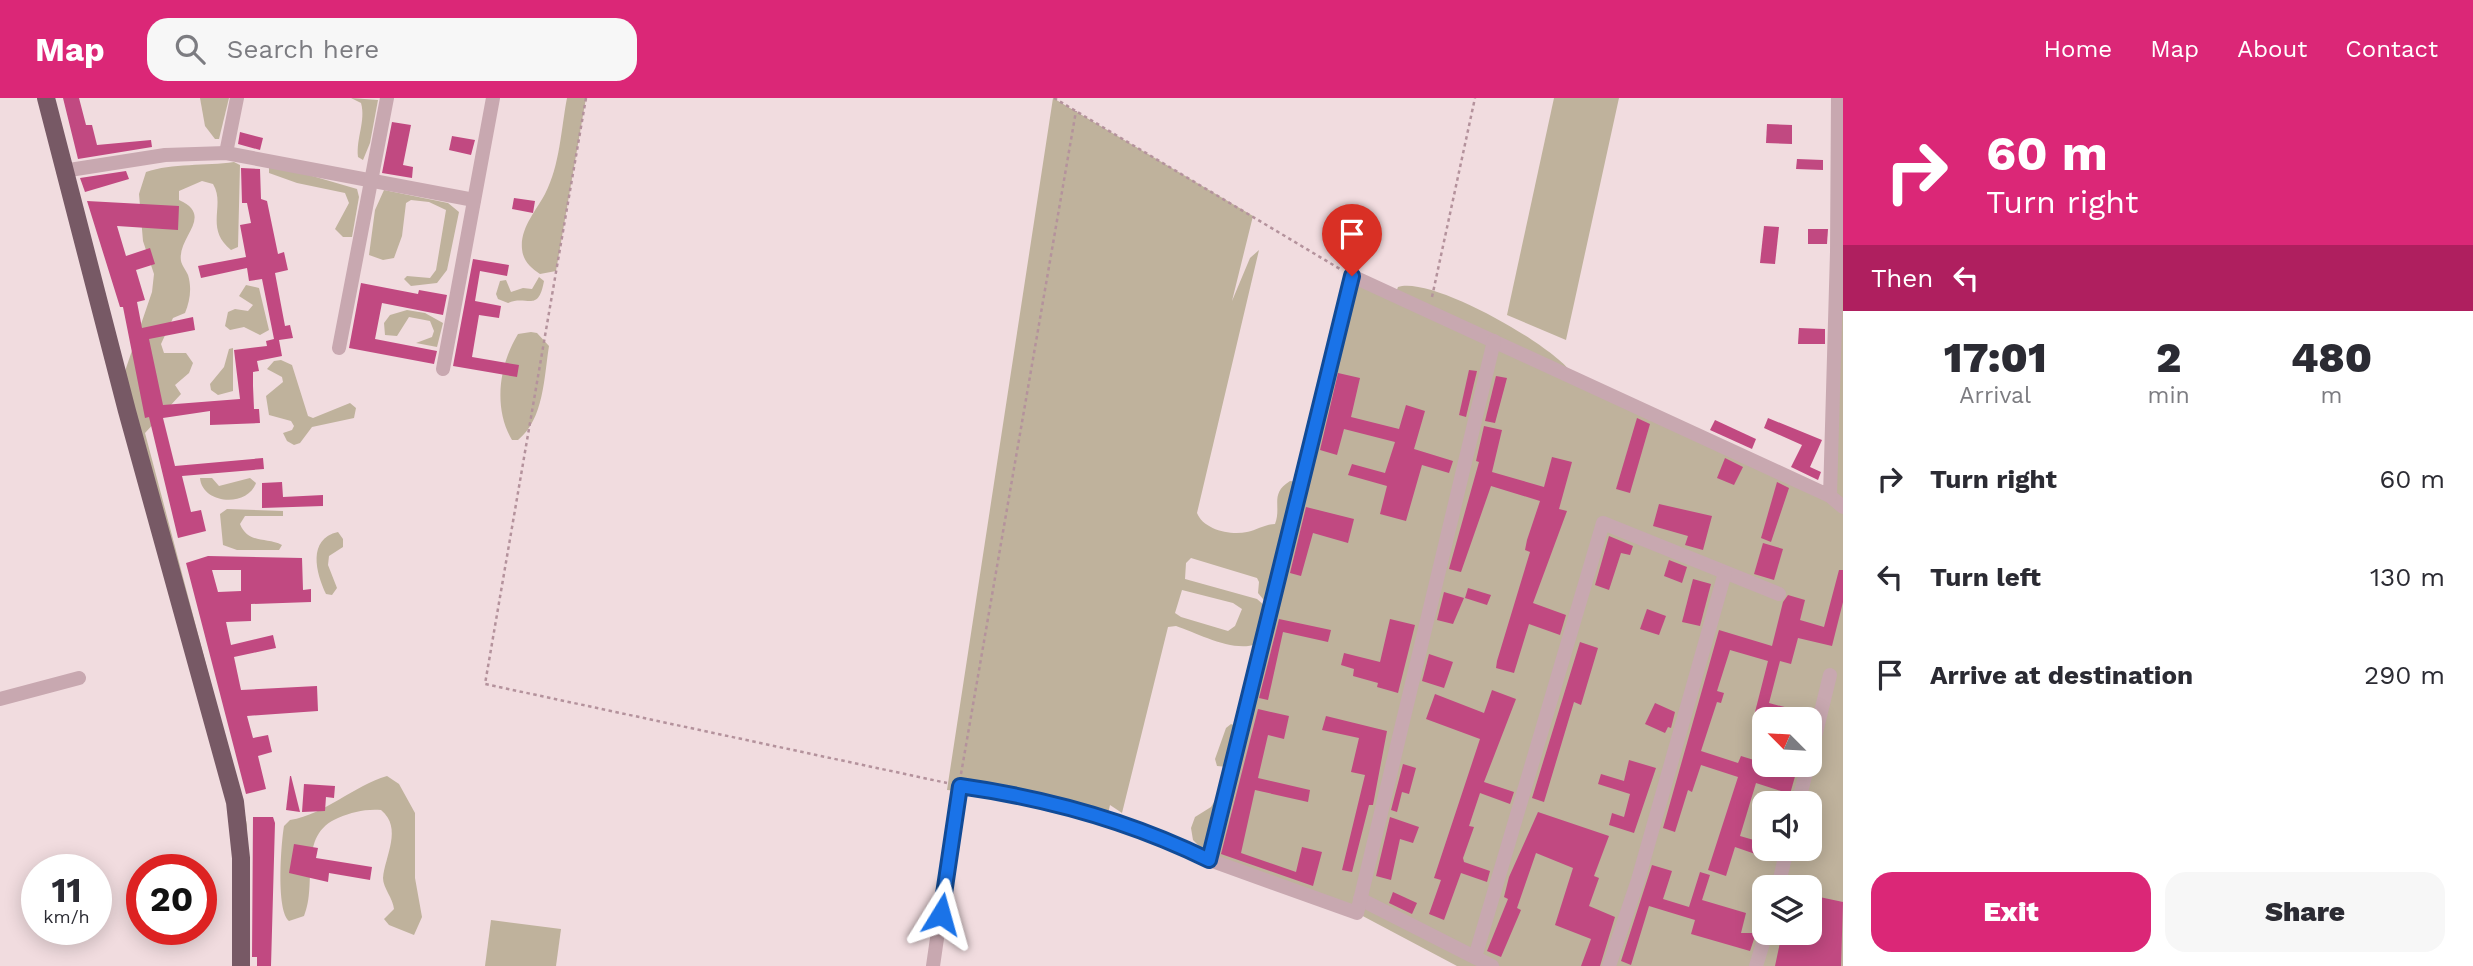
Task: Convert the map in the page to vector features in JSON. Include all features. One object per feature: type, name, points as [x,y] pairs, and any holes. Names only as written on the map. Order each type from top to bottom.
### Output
[{"type":"main road","points":[[46,98],[236,802],[241,858],[241,966]]},
{"type":"street","points":[[226,153],[237,98]]},
{"type":"street","points":[[339,348],[387,98]]},
{"type":"street","points":[[443,369],[494,98]]},
{"type":"street","points":[[1830,496],[1840,252],[1838,98]]},
{"type":"street","points":[[64,171],[165,155],[226,153],[474,200]]},
{"type":"street","points":[[1209,860],[1352,276],[1830,496],[1843,507]]},
{"type":"street","points":[[933,966],[960,786],[1031,797],[1107,818],[1209,860],[1357,913],[1494,341]]},
{"type":"street","points":[[1475,957],[1603,523],[1779,594]]},
{"type":"street","points":[[1609,966],[1638,880],[1725,573]]},
{"type":"street","points":[[1822,708],[1830,675]]},
{"type":"street","points":[[0,699],[79,678]]},
{"type":"street","points":[[1360,899],[1492,966]]},
{"type":"street","points":[[1756,966],[1762,945]]},
{"type":"path","points":[[586,98],[485,684],[960,786],[1076,111]]},
{"type":"path","points":[[1054,98],[1352,276]]},
{"type":"path","points":[[1429,311],[1475,98]]},
{"type":"shaded area","points":[[200,98],[229,98],[219,139],[215,139],[205,126]]},
{"type":"shaded area","points":[[351,98],[378,100],[370,143],[363,160],[358,157],[361,103]]},
{"type":"shaded area","points":[[567,98],[586,98],[556,271],[540,274],[526,261],[523,234],[554,171]]},
{"type":"shaded area","points":[[1053,98],[1253,216],[1232,301],[1250,258],[1259,250],[1197,513],[1200,519],[1211,527],[1240,533],[1275,524],[1280,491],[1290,481],[1298,482],[1352,276],[1396,292],[1398,287],[1414,286],[1462,302],[1540,345],[1571,372],[1830,496],[1843,98],[1843,966],[1457,966],[1357,913],[1215,862],[1193,840],[1191,828],[1195,817],[1211,807],[1219,794],[1228,767],[1217,766],[1215,759],[1226,728],[1231,724],[1238,727],[1268,605],[1258,593],[1257,578],[1191,558],[1186,563],[1185,579],[1257,599],[1265,606],[1256,644],[1237,646],[1176,626],[1168,627],[1122,813],[1110,805],[1107,818],[1031,797],[947,790]],"holes":[[[1182,590],[1233,603],[1242,609],[1235,626],[1228,631],[1175,613]]]},
{"type":"shaded area","points":[[1554,98],[1619,98],[1566,340],[1507,315]]},
{"type":"shaded area","points":[[234,162],[240,165],[238,247],[231,250],[219,233],[218,200],[213,184],[202,181],[179,191],[179,200],[194,213],[192,228],[181,252],[190,294],[185,313],[173,318],[161,344],[164,353],[186,353],[193,363],[189,373],[175,385],[181,394],[145,433],[242,801],[247,825],[248,918],[233,809],[124,374],[152,292],[154,274],[143,241],[139,194],[146,172],[178,166]]},
{"type":"shaded area","points":[[278,166],[357,189],[359,197],[352,237],[343,237],[335,229],[349,203],[345,193],[297,183],[269,173],[269,168]]},
{"type":"shaded area","points":[[384,190],[448,203],[459,212],[447,270],[437,283],[411,286],[404,279],[407,276],[430,278],[436,270],[446,210],[429,202],[411,200],[406,203],[402,236],[394,258],[383,260],[369,255],[375,210]]},
{"type":"shaded area","points":[[539,277],[544,281],[542,291],[535,300],[508,303],[498,299],[496,294],[500,281],[506,280],[511,292],[523,288],[532,289]]},
{"type":"shaded area","points":[[246,285],[259,288],[269,330],[260,335],[244,327],[230,330],[225,326],[228,312],[235,309],[248,311],[253,305],[239,296]]},
{"type":"shaded area","points":[[407,310],[425,313],[443,323],[437,347],[416,343],[432,337],[434,331],[430,321],[409,317],[397,336],[385,335],[384,323],[390,315]]},
{"type":"shaded area","points":[[537,333],[549,346],[544,384],[533,421],[518,440],[512,440],[502,414],[503,373],[506,359],[518,334]]},
{"type":"shaded area","points":[[233,348],[233,391],[218,395],[211,390],[210,384],[224,367],[229,349]]},
{"type":"shaded area","points":[[281,360],[292,365],[308,416],[313,418],[350,403],[356,408],[354,418],[312,427],[300,443],[294,445],[287,441],[283,433],[292,430],[294,426],[291,421],[269,415],[266,396],[283,382],[282,377],[267,369],[274,361]]},
{"type":"shaded area","points":[[200,478],[212,478],[219,486],[250,478],[256,483],[244,496],[225,500],[208,493]]},
{"type":"shaded area","points":[[227,509],[283,511],[283,516],[245,516],[240,524],[248,535],[282,545],[279,550],[237,550],[223,545],[220,514]]},
{"type":"shaded area","points":[[338,532],[343,539],[343,547],[329,556],[328,565],[337,588],[332,595],[326,594],[322,586],[317,558],[322,542]]},
{"type":"shaded area","points":[[387,776],[399,784],[415,813],[415,878],[422,917],[414,935],[389,925],[384,919],[394,909],[383,878],[392,834],[391,825],[381,810],[354,813],[325,826],[317,836],[313,848],[308,903],[304,916],[289,921],[282,904],[281,891],[284,826],[290,820],[316,812]]},
{"type":"shaded area","points":[[491,920],[561,929],[556,966],[485,966]]},
{"type":"building","points":[[63,98],[79,98],[86,125],[92,125],[97,145],[151,140],[152,147],[78,159]]},
{"type":"building","points":[[392,122],[411,125],[403,165],[413,167],[412,178],[382,173]]},
{"type":"building","points":[[1767,124],[1792,125],[1792,144],[1766,143]]},
{"type":"building","points":[[240,132],[263,138],[260,150],[238,144]]},
{"type":"building","points":[[452,136],[475,140],[471,155],[449,150]]},
{"type":"building","points":[[1797,159],[1823,160],[1823,170],[1796,169]]},
{"type":"building","points":[[241,168],[260,169],[261,199],[267,201],[278,254],[284,252],[288,270],[275,273],[285,326],[290,325],[293,338],[279,340],[282,356],[257,361],[259,371],[253,372],[254,409],[259,409],[260,423],[210,425],[210,411],[163,418],[175,466],[263,458],[264,469],[182,476],[191,512],[201,510],[206,531],[178,538],[149,417],[145,418],[123,307],[120,307],[87,201],[179,206],[178,230],[117,226],[126,256],[150,248],[155,264],[136,270],[145,300],[137,302],[142,328],[193,317],[195,330],[149,339],[163,405],[240,399],[234,350],[267,346],[266,341],[274,339],[262,279],[249,281],[247,268],[201,278],[198,266],[246,257],[240,225],[251,223],[247,203],[242,203]]},
{"type":"building","points":[[126,171],[129,179],[85,192],[80,178]]},
{"type":"building","points":[[514,198],[535,201],[533,213],[512,209]]},
{"type":"building","points":[[1764,226],[1779,227],[1775,264],[1760,263]]},
{"type":"building","points":[[1808,229],[1828,229],[1827,244],[1808,244]]},
{"type":"building","points":[[473,259],[509,265],[507,276],[480,271],[475,301],[501,306],[499,318],[479,315],[472,357],[519,365],[517,377],[453,366]]},
{"type":"building","points":[[361,283],[418,294],[419,290],[447,295],[443,315],[382,303],[375,339],[437,351],[434,364],[349,348]]},
{"type":"building","points":[[1799,328],[1825,329],[1825,344],[1798,344]]},
{"type":"building","points":[[1469,370],[1477,371],[1466,417],[1459,415]]},
{"type":"building","points":[[1338,373],[1360,378],[1351,417],[1399,429],[1406,405],[1425,411],[1414,449],[1453,461],[1449,473],[1422,465],[1406,521],[1380,514],[1387,486],[1348,475],[1352,464],[1385,473],[1395,442],[1344,429],[1337,455],[1320,450]]},
{"type":"building","points":[[1496,376],[1507,378],[1495,423],[1485,421]]},
{"type":"building","points":[[1637,418],[1650,424],[1630,493],[1616,489]]},
{"type":"building","points":[[1768,418],[1822,440],[1810,467],[1821,472],[1818,480],[1791,467],[1802,445],[1764,428]]},
{"type":"building","points":[[1715,420],[1756,439],[1752,449],[1710,430]]},
{"type":"building","points":[[1484,426],[1502,430],[1492,472],[1544,487],[1552,457],[1572,462],[1559,509],[1567,511],[1533,603],[1566,615],[1560,635],[1529,624],[1514,673],[1496,668],[1497,661],[1530,552],[1525,550],[1540,501],[1491,486],[1461,572],[1449,569],[1479,462],[1476,461]]},
{"type":"building","points":[[1725,458],[1743,467],[1734,485],[1717,478]]},
{"type":"building","points":[[282,482],[283,497],[323,495],[323,506],[262,508],[262,483]]},
{"type":"building","points":[[1777,482],[1789,488],[1771,542],[1761,538]]},
{"type":"building","points":[[1659,504],[1712,516],[1703,550],[1685,545],[1688,536],[1653,526]]},
{"type":"building","points":[[1306,507],[1354,519],[1348,543],[1313,533],[1301,576],[1290,573]]},
{"type":"building","points":[[1609,536],[1633,546],[1630,555],[1621,553],[1609,590],[1595,585]]},
{"type":"building","points":[[1763,543],[1783,549],[1774,580],[1754,574]]},
{"type":"building","points":[[208,556],[302,558],[303,590],[311,589],[311,602],[251,604],[251,621],[226,622],[231,645],[273,635],[276,648],[234,657],[241,690],[317,686],[318,711],[247,716],[253,738],[268,735],[272,752],[258,756],[266,789],[246,794],[186,563]],"holes":[[[212,570],[241,570],[241,591],[218,592]]]},
{"type":"building","points":[[1669,560],[1687,567],[1682,583],[1664,576]]},
{"type":"building","points":[[1839,570],[1843,570],[1843,602],[1832,646],[1798,638],[1791,664],[1780,661],[1769,703],[1784,707],[1756,707],[1768,661],[1730,650],[1717,691],[1724,693],[1721,703],[1717,702],[1701,751],[1738,763],[1741,756],[1752,759],[1752,777],[1795,777],[1791,791],[1781,791],[1756,783],[1740,836],[1752,840],[1752,853],[1735,847],[1726,876],[1708,870],[1738,777],[1701,765],[1692,792],[1688,790],[1675,832],[1663,828],[1719,630],[1772,646],[1783,602],[1788,595],[1805,600],[1800,620],[1824,627]]},
{"type":"building","points":[[1693,579],[1711,584],[1700,626],[1682,622]]},
{"type":"building","points":[[1468,588],[1491,595],[1487,605],[1465,598]]},
{"type":"building","points":[[1444,592],[1464,598],[1453,624],[1437,620]]},
{"type":"building","points":[[1647,609],[1666,616],[1659,635],[1640,629]]},
{"type":"building","points":[[1279,619],[1331,630],[1328,642],[1283,632],[1268,700],[1259,698]]},
{"type":"building","points":[[1390,619],[1415,625],[1398,693],[1377,687],[1378,683],[1353,676],[1354,669],[1341,665],[1344,653],[1380,662]]},
{"type":"building","points":[[1580,642],[1598,648],[1581,705],[1574,702],[1544,802],[1532,798]]},
{"type":"building","points":[[1429,654],[1453,662],[1444,688],[1422,681]]},
{"type":"building","points":[[1492,690],[1516,699],[1484,782],[1514,792],[1510,804],[1480,793],[1469,826],[1474,827],[1463,858],[1464,862],[1490,871],[1487,882],[1461,873],[1444,920],[1429,914],[1441,880],[1434,878],[1480,739],[1426,719],[1435,694],[1484,713]]},
{"type":"building","points":[[1655,703],[1675,712],[1671,728],[1668,727],[1665,733],[1645,724]]},
{"type":"building","points":[[1258,709],[1289,716],[1284,739],[1268,735],[1258,778],[1310,790],[1308,802],[1255,790],[1241,853],[1296,872],[1302,847],[1322,852],[1313,886],[1221,854]]},
{"type":"building","points":[[1326,716],[1387,731],[1373,805],[1369,805],[1352,872],[1342,870],[1365,775],[1351,772],[1359,738],[1322,730]]},
{"type":"building","points":[[1629,760],[1656,768],[1634,833],[1609,825],[1612,813],[1624,817],[1630,794],[1598,784],[1601,774],[1624,781]]},
{"type":"building","points":[[1403,764],[1416,768],[1409,794],[1402,792],[1397,812],[1391,810]]},
{"type":"building","points":[[291,776],[300,812],[286,810]]},
{"type":"building","points":[[304,784],[335,786],[334,798],[326,797],[325,811],[302,812]]},
{"type":"building","points":[[1538,812],[1609,836],[1594,876],[1599,878],[1589,906],[1615,917],[1600,966],[1581,966],[1591,939],[1555,925],[1573,868],[1536,853],[1517,908],[1521,910],[1501,957],[1487,951],[1508,899],[1504,897],[1509,877]]},
{"type":"building","points":[[253,817],[273,817],[275,823],[271,966],[257,966],[257,957],[252,957]]},
{"type":"building","points":[[1390,817],[1419,827],[1413,843],[1400,839],[1391,880],[1376,876]]},
{"type":"building","points":[[294,844],[318,848],[316,858],[372,867],[370,880],[329,873],[328,882],[289,873]]},
{"type":"building","points":[[1652,865],[1672,871],[1663,899],[1689,907],[1700,872],[1710,875],[1702,900],[1746,913],[1741,933],[1752,933],[1750,951],[1691,934],[1695,920],[1649,906],[1631,965],[1621,961]]},
{"type":"building","points":[[1393,892],[1417,903],[1412,914],[1389,903]]},
{"type":"building","points":[[1822,898],[1843,902],[1841,966],[1775,966],[1779,945],[1822,945]]},
{"type":"route","points":[[941,914],[960,786],[1031,797],[1107,818],[1209,860],[1352,276]]}]
